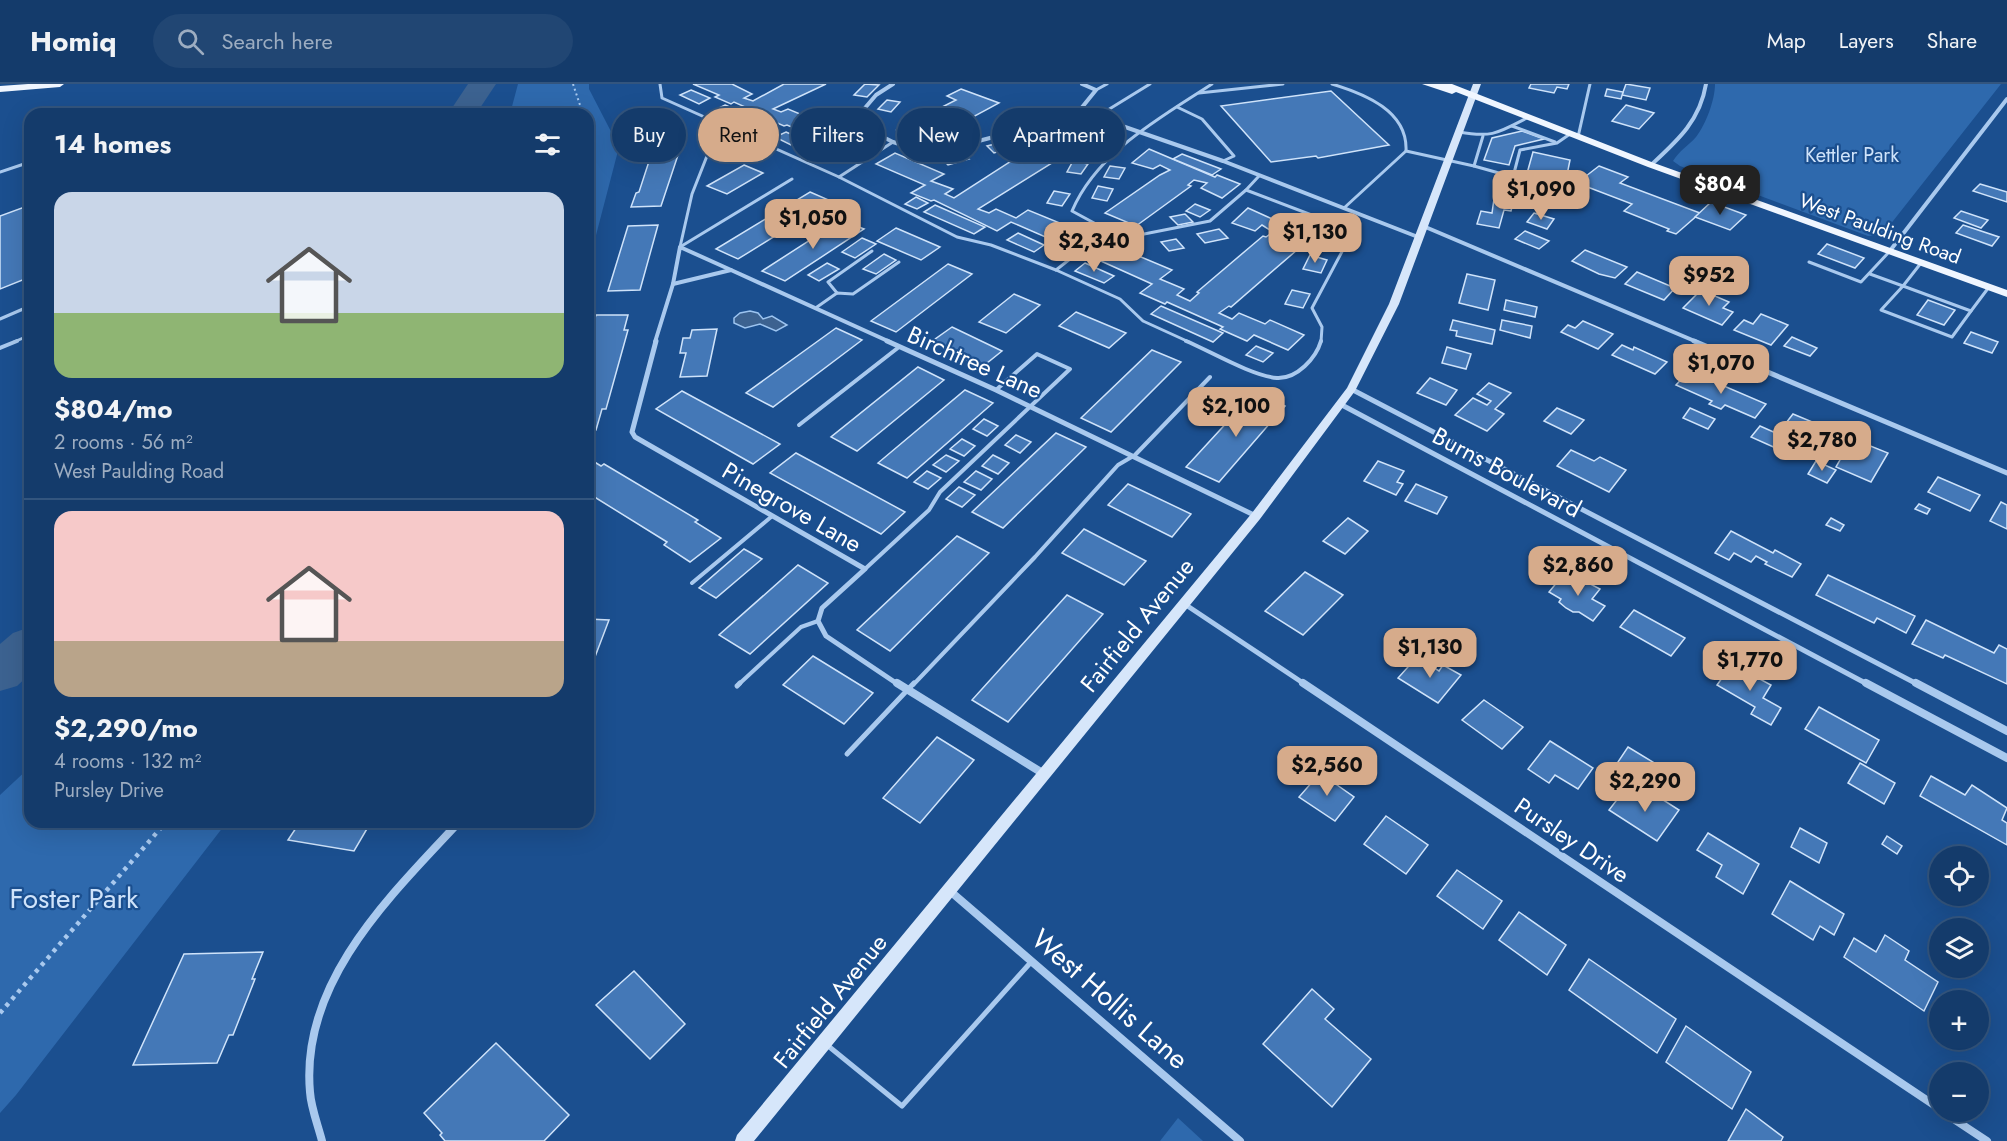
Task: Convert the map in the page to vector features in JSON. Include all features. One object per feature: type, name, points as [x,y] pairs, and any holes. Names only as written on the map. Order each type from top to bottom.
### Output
[{"type":"main road","points":[[0,89],[60,84]]},
{"type":"main road","points":[[1426,84],[1471,96]]},
{"type":"main road","points":[[1445,84],[1471,96]]},
{"type":"main road","name":"Fairfield Avenue","points":[[743,1141],[1256,516],[1351,389],[1394,304],[1477,84]]},
{"type":"main road","name":"West Paulding Road","points":[[1471,96],[1651,165],[2007,294]]},
{"type":"street","points":[[893,84],[876,95],[853,123],[893,142],[918,150],[940,151],[992,137]]},
{"type":"street","points":[[1081,108],[1096,90],[1082,84]]},
{"type":"street","points":[[1651,165],[1683,135],[1702,108],[1706,84]]},
{"type":"street","points":[[1889,252],[2007,99]]},
{"type":"street","points":[[2000,108],[2007,110]]},
{"type":"street","points":[[1125,127],[1222,161],[1418,237]]},
{"type":"street","points":[[1423,226],[2007,473]]},
{"type":"street","name":"Birchtree Lane","points":[[680,247],[817,307],[899,347],[1031,406],[1256,516]]},
{"type":"street","name":"Pinegrove Lane","points":[[680,247],[673,284],[665,304],[632,432],[635,437],[865,569],[822,608],[818,621]]},
{"type":"street","points":[[673,284],[731,270]]},
{"type":"street","name":"Burns Boulevard","points":[[1351,389],[2007,731]]},
{"type":"street","name":"Burns Boulevard","points":[[1340,404],[2007,758]]},
{"type":"street","name":"Pursley Drive","points":[[1183,603],[1929,1102]]},
{"type":"street","points":[[818,621],[826,636],[908,691],[1045,775]]},
{"type":"street","points":[[322,1141],[313,1120],[307,1063],[319,1010],[342,960],[368,921],[453,828]]},
{"type":"street","name":"West Hollis Lane","points":[[950,890],[1240,1141]]},
{"type":"street","name":"Pursley Drive","points":[[1959,1122],[1987,1141]]},
{"type":"lane","points":[[660,84],[662,98],[698,114]]},
{"type":"lane","points":[[1096,90],[1107,84]]},
{"type":"lane","points":[[1111,108],[1150,84]]},
{"type":"lane","points":[[1212,84],[1141,133],[1099,167],[1076,196],[1072,211],[1107,230],[1139,235],[1202,224],[1214,219],[1259,176]]},
{"type":"lane","points":[[1198,93],[1283,84]]},
{"type":"lane","points":[[1332,84],[1365,96],[1390,113],[1402,126],[1406,136],[1406,151],[1344,208]]},
{"type":"lane","points":[[1514,149],[1520,150],[1557,143],[1574,136],[1590,84]]},
{"type":"lane","points":[[1178,107],[1202,119],[1234,156],[1222,161]]},
{"type":"lane","points":[[1474,166],[1483,139],[1527,118]]},
{"type":"lane","points":[[1512,126],[1557,143]]},
{"type":"lane","points":[[1502,130],[1509,134]]},
{"type":"lane","points":[[1458,131],[1490,143]]},
{"type":"lane","points":[[839,177],[893,142]]},
{"type":"lane","points":[[1527,143],[1535,147]]},
{"type":"lane","points":[[779,150],[839,177],[957,237],[991,245],[1056,270],[1120,299],[1143,321],[1249,370],[1279,378],[1295,373],[1323,343],[1322,327],[1312,308],[1345,246],[1346,234],[1330,222],[1246,190]]},
{"type":"lane","points":[[1480,150],[1487,152]]},
{"type":"lane","points":[[1513,177],[1520,150]]},
{"type":"lane","points":[[1406,151],[1474,166],[1538,184]]},
{"type":"lane","points":[[1511,157],[1518,158]]},
{"type":"lane","points":[[680,247],[692,194],[703,162]]},
{"type":"lane","points":[[0,172],[24,164]]},
{"type":"lane","points":[[680,247],[792,178]]},
{"type":"lane","points":[[1056,270],[1107,230]]},
{"type":"lane","points":[[837,293],[828,282],[872,251]]},
{"type":"lane","points":[[1809,262],[1861,282],[1889,252]]},
{"type":"lane","points":[[817,307],[837,293],[853,294],[899,262]]},
{"type":"lane","points":[[1921,263],[1881,310],[1952,336],[1989,287]]},
{"type":"lane","points":[[1870,274],[1971,311]]},
{"type":"lane","points":[[0,319],[24,309]]},
{"type":"lane","points":[[0,348],[24,337]]},
{"type":"lane","points":[[799,425],[899,347]]},
{"type":"lane","points":[[865,569],[929,510],[940,492],[1070,369],[1037,354],[996,390]]},
{"type":"lane","points":[[846,754],[1035,557],[1118,465],[1135,455],[1210,377]]},
{"type":"lane","points":[[692,583],[771,516]]},
{"type":"lane","points":[[737,686],[801,627],[818,621]]},
{"type":"lane","points":[[825,1043],[902,1106],[1032,961]]},
{"type":"path","points":[[573,84],[581,108]]},
{"type":"path","points":[[0,1012],[161,828]]},
{"type":"green space","points":[[518,84],[589,84],[589,89],[612,133],[612,162],[615,162],[594,243],[594,108],[512,108]]},
{"type":"green space","name":"Kettler Park","points":[[1715,84],[2001,84],[1882,235],[1868,236],[1680,166],[1673,161],[1696,137],[1703,125],[1712,104]]},
{"type":"green space","name":"Foster Park","points":[[24,773],[24,828],[222,828],[0,1113],[0,795]]},
{"type":"green space","points":[[1178,1118],[1203,1141],[1160,1141]]},
{"type":"shaded area","points":[[750,311],[758,313],[763,319],[772,316],[787,325],[776,331],[760,324],[745,328],[734,323],[734,318],[740,313]]},
{"type":"building","points":[[693,84],[732,84],[752,94],[744,98],[753,101],[784,84],[826,84],[775,108],[748,108],[715,97],[719,95]]},
{"type":"building","points":[[865,84],[879,85],[867,97],[854,95]]},
{"type":"building","points":[[1531,84],[1569,84],[1567,89],[1557,87],[1554,93],[1529,88]]},
{"type":"building","points":[[1626,84],[1650,88],[1646,100],[1622,95]]},
{"type":"building","points":[[961,89],[999,103],[980,113],[980,108],[940,108],[956,100],[947,96]]},
{"type":"building","points":[[1607,89],[1623,92],[1621,99],[1605,96]]},
{"type":"building","points":[[691,90],[710,98],[699,104],[680,95]]},
{"type":"building","points":[[1331,91],[1389,145],[1318,158],[1316,156],[1271,162],[1221,106]]},
{"type":"building","points":[[887,100],[900,102],[891,112],[885,111],[885,108],[879,108]]},
{"type":"building","points":[[1626,105],[1654,113],[1639,129],[1612,121]]},
{"type":"building","points":[[788,109],[791,110],[791,127],[779,124],[779,111]]},
{"type":"building","points":[[1522,131],[1544,139],[1515,146],[1509,165],[1484,160],[1492,138]]},
{"type":"building","points":[[786,132],[791,134],[791,145],[779,139],[779,135]]},
{"type":"building","points":[[1149,149],[1215,177],[1217,175],[1240,184],[1222,198],[1201,188],[1207,183],[1194,180],[1188,185],[1191,186],[1136,226],[1105,213],[1170,170],[1160,165],[1153,169],[1132,163]]},
{"type":"building","points":[[1533,152],[1570,160],[1566,180],[1554,178],[1553,182],[1526,177]]},
{"type":"building","points":[[895,153],[897,162],[916,162],[944,174],[931,181],[953,189],[945,194],[954,198],[1010,162],[1054,162],[978,209],[989,213],[996,209],[1016,218],[1028,210],[1084,233],[1066,246],[1011,222],[997,231],[934,200],[931,201],[911,193],[925,185],[876,164],[885,162],[885,159]]},
{"type":"building","points":[[1182,154],[1221,169],[1212,175],[1173,159]]},
{"type":"building","points":[[649,162],[676,162],[661,206],[631,207],[636,193],[639,192]]},
{"type":"building","points":[[1072,162],[1088,164],[1081,174],[1067,172]]},
{"type":"building","points":[[744,165],[763,173],[727,194],[707,186]]},
{"type":"building","points":[[1110,166],[1125,168],[1119,179],[1104,177]]},
{"type":"building","points":[[1599,166],[1628,177],[1620,183],[1700,213],[1676,234],[1624,211],[1632,204],[1577,183]]},
{"type":"building","points":[[1980,184],[2007,192],[2007,202],[1973,191]]},
{"type":"building","points":[[1098,186],[1113,189],[1107,201],[1092,198]]},
{"type":"building","points":[[1054,191],[1070,194],[1062,206],[1047,203]]},
{"type":"building","points":[[810,192],[831,201],[738,259],[716,249]]},
{"type":"building","points":[[916,197],[928,203],[917,209],[905,204]]},
{"type":"building","points":[[1494,199],[1513,203],[1511,211],[1504,210],[1499,228],[1477,224],[1481,211],[1492,213]]},
{"type":"building","points":[[1711,202],[1746,215],[1730,230],[1695,217]]},
{"type":"building","points":[[1195,204],[1210,210],[1200,217],[1186,211]]},
{"type":"building","points":[[935,205],[985,227],[974,234],[924,212]]},
{"type":"building","points":[[24,207],[24,279],[0,289],[0,216]]},
{"type":"building","points":[[1248,208],[1312,237],[1231,307],[1219,313],[1232,319],[1239,313],[1265,324],[1270,320],[1304,335],[1288,350],[1254,335],[1247,341],[1220,329],[1223,327],[1167,302],[1165,304],[1140,293],[1152,284],[1092,257],[1110,244],[1172,270],[1160,279],[1184,289],[1177,295],[1190,301],[1199,293],[1197,292],[1263,236],[1266,237],[1273,232],[1262,225],[1255,231],[1232,223]]},
{"type":"building","points":[[1961,211],[1988,220],[1981,228],[1954,218]]},
{"type":"building","points":[[1534,213],[1554,219],[1547,229],[1527,222]]},
{"type":"building","points":[[1185,214],[1193,222],[1178,225],[1170,217]]},
{"type":"building","points":[[1288,215],[1318,226],[1309,233],[1280,222]]},
{"type":"building","points":[[841,220],[864,229],[785,281],[762,271]]},
{"type":"building","points":[[658,225],[640,290],[608,291],[628,226]]},
{"type":"building","points":[[1963,225],[1999,237],[1992,246],[1956,233]]},
{"type":"building","points":[[896,228],[940,247],[921,260],[877,241]]},
{"type":"building","points":[[1219,229],[1228,238],[1205,243],[1197,234]]},
{"type":"building","points":[[1525,231],[1549,241],[1539,249],[1515,239]]},
{"type":"building","points":[[1018,233],[1044,245],[1034,252],[1007,240]]},
{"type":"building","points":[[862,238],[876,244],[855,258],[842,252]]},
{"type":"building","points":[[1176,239],[1184,248],[1169,251],[1161,242]]},
{"type":"building","points":[[1827,244],[1864,258],[1855,268],[1818,254]]},
{"type":"building","points":[[1585,250],[1627,267],[1615,278],[1599,274],[1572,261]]},
{"type":"building","points":[[884,254],[896,260],[876,274],[863,269]]},
{"type":"building","points":[[1310,255],[1327,260],[1321,273],[1303,269]]},
{"type":"building","points":[[827,263],[839,269],[819,281],[808,275]]},
{"type":"building","points":[[1085,263],[1114,276],[1104,283],[1075,271]]},
{"type":"building","points":[[948,264],[972,274],[896,332],[871,321]]},
{"type":"building","points":[[1637,272],[1675,288],[1664,300],[1625,284]]},
{"type":"building","points":[[1467,274],[1495,280],[1488,310],[1459,303]]},
{"type":"building","points":[[1292,290],[1310,294],[1303,308],[1285,304]]},
{"type":"building","points":[[1701,290],[1729,302],[1723,308],[1733,312],[1722,325],[1683,308]]},
{"type":"building","points":[[1014,294],[1040,305],[1006,333],[979,322]]},
{"type":"building","points":[[1506,300],[1537,307],[1535,317],[1504,310]]},
{"type":"building","points":[[1928,300],[1955,310],[1944,325],[1917,315]]},
{"type":"building","points":[[1161,306],[1223,333],[1213,342],[1151,314]]},
{"type":"building","points":[[1076,312],[1126,333],[1109,348],[1059,326]]},
{"type":"building","points":[[1761,314],[1788,325],[1771,345],[1734,330],[1744,320],[1753,324]]},
{"type":"building","points":[[596,315],[628,315],[624,330],[628,330],[606,409],[602,409],[596,430],[594,430],[594,321]]},
{"type":"building","points":[[1453,320],[1495,330],[1492,344],[1456,336],[1457,331],[1450,330]]},
{"type":"building","points":[[1502,320],[1532,326],[1530,338],[1500,330]]},
{"type":"building","points":[[1583,321],[1613,334],[1598,349],[1561,332],[1568,325],[1575,328]]},
{"type":"building","points":[[952,327],[1002,351],[982,367],[931,342]]},
{"type":"building","points":[[836,328],[862,340],[773,407],[746,393]]},
{"type":"building","points":[[717,329],[707,376],[680,377],[686,353],[680,353],[683,338],[690,338],[692,330]]},
{"type":"building","points":[[1971,332],[1998,342],[1992,353],[1964,343]]},
{"type":"building","points":[[1792,337],[1817,348],[1810,356],[1784,346]]},
{"type":"building","points":[[1622,345],[1633,350],[1634,347],[1667,362],[1655,374],[1612,355]]},
{"type":"building","points":[[1256,346],[1273,353],[1263,362],[1246,355]]},
{"type":"building","points":[[1447,347],[1471,354],[1466,369],[1442,363]]},
{"type":"building","points":[[1152,350],[1181,362],[1111,432],[1081,418]]},
{"type":"building","points":[[918,367],[944,380],[857,451],[831,437]]},
{"type":"building","points":[[1689,371],[1766,404],[1755,418],[1725,405],[1721,409],[1709,404],[1712,401],[1676,385]]},
{"type":"building","points":[[1430,378],[1457,390],[1446,405],[1417,393]]},
{"type":"building","points":[[1489,383],[1511,393],[1495,409],[1504,414],[1487,431],[1455,415],[1473,398],[1487,405],[1491,401],[1477,394]]},
{"type":"building","points":[[965,390],[993,403],[907,478],[878,463]]},
{"type":"building","points":[[682,391],[780,444],[753,464],[656,409]]},
{"type":"building","points":[[1254,393],[1285,406],[1219,482],[1186,467]]},
{"type":"building","points":[[1557,408],[1584,420],[1571,434],[1544,421]]},
{"type":"building","points":[[1690,408],[1715,419],[1708,429],[1683,418]]},
{"type":"building","points":[[1793,414],[1822,426],[1808,445],[1779,432]]},
{"type":"building","points":[[984,419],[998,426],[987,436],[973,429]]},
{"type":"building","points":[[1760,426],[1787,438],[1778,449],[1751,437]]},
{"type":"building","points":[[1056,433],[1086,447],[1003,528],[972,512]]},
{"type":"building","points":[[1016,435],[1031,442],[1020,453],[1005,445]]},
{"type":"building","points":[[962,439],[975,446],[964,456],[950,449]]},
{"type":"building","points":[[1858,441],[1888,453],[1871,482],[1836,467],[1848,446],[1853,448]]},
{"type":"building","points":[[1571,450],[1594,461],[1600,457],[1626,470],[1609,492],[1557,466]]},
{"type":"building","points":[[796,453],[905,512],[881,534],[770,473]]},
{"type":"building","points":[[946,455],[959,461],[946,472],[933,465]]},
{"type":"building","points":[[993,455],[1009,463],[998,474],[982,466]]},
{"type":"building","points":[[1378,461],[1404,471],[1397,482],[1403,484],[1396,495],[1364,481]]},
{"type":"building","points":[[1816,461],[1836,470],[1827,483],[1808,474]]},
{"type":"building","points":[[594,462],[601,466],[604,464],[698,520],[695,522],[721,538],[690,562],[664,545],[667,542],[594,497]]},
{"type":"building","points":[[927,471],[941,478],[928,489],[914,482]]},
{"type":"building","points":[[976,471],[992,479],[981,490],[964,482]]},
{"type":"building","points":[[1938,477],[1980,495],[1970,511],[1928,492]]},
{"type":"building","points":[[1128,484],[1191,514],[1172,537],[1108,505]]},
{"type":"building","points":[[1416,484],[1447,497],[1437,514],[1405,501]]},
{"type":"building","points":[[959,487],[975,495],[962,507],[946,499]]},
{"type":"building","points":[[2001,502],[2007,505],[2007,529],[1990,521]]},
{"type":"building","points":[[1919,504],[1930,509],[1927,514],[1915,509]]},
{"type":"building","points":[[1348,518],[1368,531],[1345,554],[1323,541]]},
{"type":"building","points":[[1831,518],[1844,525],[1840,531],[1826,525]]},
{"type":"building","points":[[1084,529],[1146,561],[1124,585],[1062,553]]},
{"type":"building","points":[[1731,531],[1773,553],[1775,550],[1801,564],[1792,577],[1765,564],[1767,562],[1756,556],[1751,562],[1734,553],[1729,560],[1715,553]]},
{"type":"building","points":[[957,536],[989,553],[890,651],[857,630]]},
{"type":"building","points":[[744,549],[762,559],[716,598],[699,588]]},
{"type":"building","points":[[798,565],[828,583],[750,654],[719,635]]},
{"type":"building","points":[[1305,572],[1343,595],[1303,635],[1265,611]]},
{"type":"building","points":[[1563,575],[1574,581],[1577,577],[1600,589],[1592,599],[1605,606],[1593,621],[1579,612],[1566,608],[1559,602],[1561,599],[1549,592]]},
{"type":"building","points":[[1828,575],[1915,616],[1906,633],[1877,618],[1874,623],[1816,595]]},
{"type":"building","points":[[1067,595],[1103,614],[1008,722],[972,700]]},
{"type":"building","points":[[1634,610],[1685,638],[1671,656],[1620,627]]},
{"type":"building","points":[[594,619],[609,620],[594,659]]},
{"type":"building","points":[[1926,620],[1994,653],[1999,645],[2007,649],[2007,684],[1945,655],[1943,658],[1912,644]]},
{"type":"building","points":[[813,656],[873,693],[844,724],[783,685]]},
{"type":"building","points":[[1417,657],[1439,671],[1443,665],[1461,675],[1438,703],[1398,678]]},
{"type":"building","points":[[1732,664],[1771,685],[1763,698],[1781,708],[1771,725],[1751,714],[1755,707],[1717,685]]},
{"type":"building","points":[[1484,700],[1523,727],[1502,749],[1462,720]]},
{"type":"building","points":[[1819,707],[1879,740],[1866,763],[1805,729]]},
{"type":"building","points":[[937,737],[974,760],[920,823],[883,798]]},
{"type":"building","points":[[1550,741],[1593,768],[1578,789],[1555,775],[1549,783],[1528,769]]},
{"type":"building","points":[[1628,747],[1661,767],[1647,788],[1614,768]]},
{"type":"building","points":[[1860,763],[1895,783],[1884,804],[1848,783]]},
{"type":"building","points":[[1320,773],[1354,797],[1335,821],[1299,797]]},
{"type":"building","points":[[1931,776],[1965,795],[1972,785],[2007,808],[2002,820],[2007,823],[2007,845],[1920,796]]},
{"type":"building","points":[[1626,788],[1648,802],[1654,794],[1679,810],[1657,841],[1609,810]]},
{"type":"building","points":[[1386,816],[1428,845],[1406,874],[1364,844]]},
{"type":"building","points":[[296,828],[367,828],[354,851],[288,840]]},
{"type":"building","points":[[1800,828],[1827,843],[1819,863],[1791,847]]},
{"type":"building","points":[[1708,833],[1759,864],[1743,894],[1716,877],[1722,865],[1697,850]]},
{"type":"building","points":[[1887,836],[1902,846],[1897,854],[1882,844]]},
{"type":"building","points":[[1457,870],[1502,901],[1483,929],[1437,896]]},
{"type":"building","points":[[1790,881],[1844,914],[1834,935],[1820,926],[1813,940],[1772,914]]},
{"type":"building","points":[[1519,912],[1566,945],[1547,975],[1499,940]]},
{"type":"building","points":[[1885,935],[1909,951],[1905,960],[1938,982],[1934,990],[1929,990],[1929,1001],[1924,1011],[1844,957],[1854,938],[1876,952]]},
{"type":"building","points":[[263,952],[233,1035],[229,1035],[217,1063],[133,1065],[184,954]]},
{"type":"building","points":[[1589,959],[1676,1019],[1657,1053],[1569,990]]},
{"type":"building","points":[[634,971],[685,1024],[650,1059],[596,1005]]},
{"type":"building","points":[[1312,989],[1334,1009],[1325,1019],[1371,1059],[1332,1107],[1263,1044]]},
{"type":"building","points":[[1686,1026],[1751,1072],[1732,1109],[1666,1062]]},
{"type":"building","points":[[496,1043],[569,1115],[544,1141],[445,1141],[440,1135],[442,1133],[424,1113]]},
{"type":"building","points":[[1746,1109],[1783,1137],[1781,1141],[1728,1141]]},
{"type":"waterway","points":[[466,108],[482,84]]},
{"type":"waterway","points":[[0,672],[24,651]]}]
